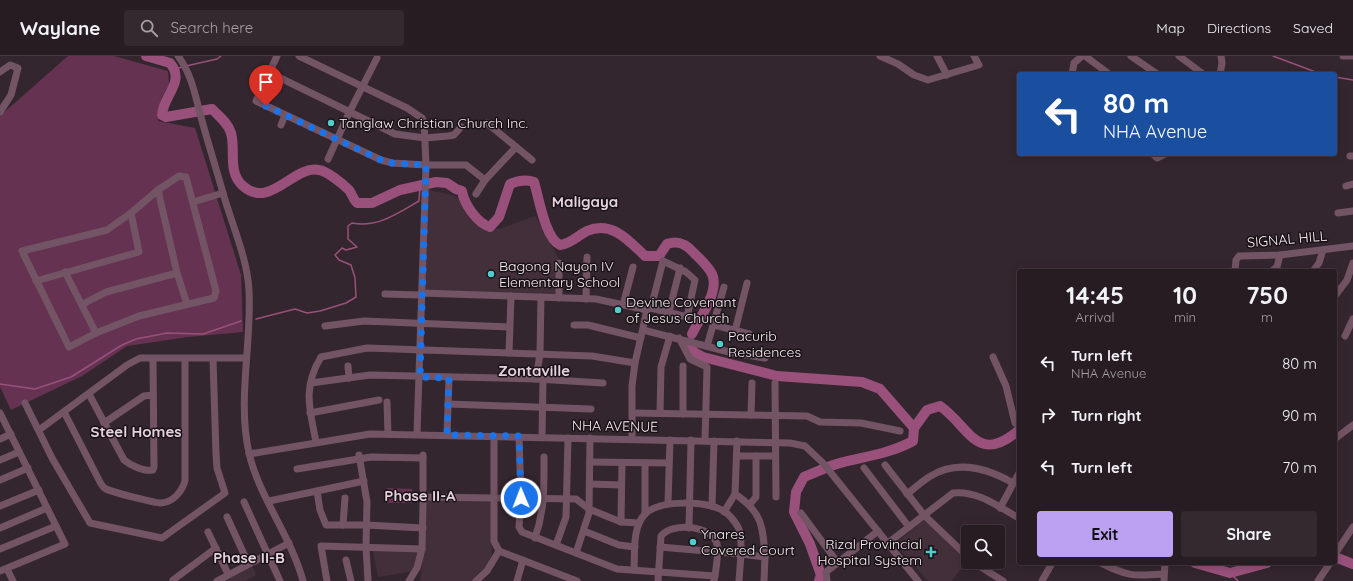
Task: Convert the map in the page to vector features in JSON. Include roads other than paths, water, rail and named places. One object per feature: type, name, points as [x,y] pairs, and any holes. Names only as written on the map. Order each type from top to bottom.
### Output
[{"type":"street","points":[[178,56],[187,70],[198,103],[246,270],[249,290],[249,326],[246,358],[246,428],[249,454],[289,543],[303,581]]},
{"type":"street","points":[[277,56],[268,72],[256,101],[321,133],[338,138],[381,160],[392,163],[466,165],[485,180]]},
{"type":"street","points":[[299,56],[407,108],[422,118],[426,125],[420,377],[416,434]]},
{"type":"street","points":[[880,56],[898,64],[914,75],[928,80],[980,65],[974,56]]},
{"type":"street","points":[[898,64],[901,56]]},
{"type":"street","points":[[937,56],[948,75]]},
{"type":"street","points":[[1072,72],[1074,63],[1082,56]]},
{"type":"street","points":[[1085,56],[1106,72]]},
{"type":"street","points":[[1131,56],[1154,72]]},
{"type":"street","points":[[1179,56],[1200,72]]},
{"type":"street","points":[[1220,56],[1222,63],[1220,72]]},
{"type":"street","points":[[1343,56],[1353,56]]},
{"type":"street","points":[[328,159],[362,86],[378,58]]},
{"type":"street","points":[[0,72],[10,66],[18,68],[11,96],[0,112]]},
{"type":"street","points":[[268,72],[349,113],[395,134],[425,138],[454,135],[461,127]]},
{"type":"street","points":[[280,125],[285,115]]},
{"type":"street","points":[[487,123],[532,160]]},
{"type":"street","points":[[476,194],[485,180],[516,147]]},
{"type":"street","points":[[179,176],[186,177],[193,202],[216,291],[214,298],[139,316],[96,332],[69,347],[22,250],[107,230],[131,213],[158,190],[179,176]]},
{"type":"street","points":[[158,190],[176,273],[187,304]]},
{"type":"street","points":[[193,202],[223,193]]},
{"type":"street","points":[[1338,213],[1353,211]]},
{"type":"street","points":[[36,281],[139,252],[131,213]]},
{"type":"street","name":"SIGNAL HILL","points":[[1235,269],[1236,260],[1239,256],[1280,255],[1353,246]]},
{"type":"street","points":[[1314,269],[1319,263],[1323,250]]},
{"type":"street","points":[[1274,269],[1280,255]]},
{"type":"street","points":[[586,299],[587,257]]},
{"type":"street","points":[[385,294],[586,299],[623,305],[649,309],[669,312],[688,316],[696,281],[680,268],[663,261],[649,309],[643,330],[635,363],[632,386],[632,439]]},
{"type":"street","points":[[559,263],[559,298]]},
{"type":"street","points":[[1337,293],[1347,280],[1353,263]]},
{"type":"street","points":[[623,305],[634,267]]},
{"type":"street","points":[[669,312],[680,268]]},
{"type":"street","points":[[65,272],[83,304],[96,332]]},
{"type":"street","points":[[83,304],[106,292],[176,273]]},
{"type":"street","points":[[735,331],[747,282]]},
{"type":"street","points":[[707,346],[724,287]]},
{"type":"street","points":[[509,353],[511,296]]},
{"type":"street","points":[[541,297],[539,379],[543,407],[542,437]]},
{"type":"street","points":[[325,326],[364,320],[509,327]]},
{"type":"street","points":[[1345,336],[1353,320]]},
{"type":"street","points":[[574,325],[588,325],[641,338]]},
{"type":"street","points":[[714,325],[749,334]]},
{"type":"street","points":[[643,330],[707,346],[765,358]]},
{"type":"street","points":[[660,413],[661,367],[670,336]]},
{"type":"street","points":[[679,338],[690,359],[707,367],[705,440]]},
{"type":"street","points":[[316,442],[308,396],[317,364],[321,357],[367,348],[592,356],[635,363]]},
{"type":"street","points":[[992,357],[1006,386],[1017,424]]},
{"type":"street","points":[[38,430],[140,358],[246,358]]},
{"type":"street","points":[[25,403],[52,458],[90,523],[163,538],[225,493],[217,468],[213,358]]},
{"type":"street","points":[[89,394],[124,460],[130,465],[149,471],[153,470],[153,359]]},
{"type":"street","points":[[64,412],[100,482],[106,489],[153,502],[162,503],[167,501],[182,491],[185,481],[185,359]]},
{"type":"street","points":[[348,366],[349,378]]},
{"type":"street","points":[[683,366],[683,414]]},
{"type":"street","points":[[311,383],[370,375],[539,379],[603,383]]},
{"type":"street","points":[[447,435],[449,378]]},
{"type":"street","points":[[775,383],[774,442],[776,497]]},
{"type":"street","points":[[751,415],[752,384]]},
{"type":"street","points":[[104,423],[144,396],[153,395]]},
{"type":"street","points":[[310,413],[379,400]]},
{"type":"street","points":[[387,402],[388,434]]},
{"type":"street","points":[[448,404],[591,409]]},
{"type":"street","points":[[633,413],[807,416],[820,422],[860,423],[900,431]]},
{"type":"street","points":[[0,415],[20,452],[65,544],[3,570],[13,581]]},
{"type":"street","points":[[1337,437],[1353,425]]},
{"type":"street","points":[[0,438],[10,434]]},
{"type":"street","name":"NHA AVENUE","points":[[249,454],[370,434],[705,440],[774,442],[805,446],[823,463],[918,581]]},
{"type":"street","points":[[494,436],[494,541],[499,551],[576,581]]},
{"type":"street","points":[[519,436],[521,498],[519,529],[535,538],[617,569],[658,571],[715,578],[717,544],[714,538],[707,531],[689,528],[674,528],[665,530],[661,536],[658,571],[658,581]]},
{"type":"street","points":[[556,545],[566,517],[568,438]]},
{"type":"street","points":[[576,553],[584,532],[589,509],[590,438]]},
{"type":"street","points":[[668,504],[670,440]]},
{"type":"street","points":[[689,528],[691,504],[691,440]]},
{"type":"street","points":[[712,506],[714,441]]},
{"type":"street","points":[[724,512],[735,494],[737,441]]},
{"type":"street","points":[[0,460],[20,452]]},
{"type":"street","points":[[359,456],[367,502],[366,547],[368,581]]},
{"type":"street","points":[[298,469],[359,456],[423,456],[423,489]]},
{"type":"street","points":[[737,456],[775,456]]},
{"type":"street","points":[[750,504],[756,497],[756,456]]},
{"type":"street","points":[[535,538],[542,517],[544,498],[544,457]]},
{"type":"street","points":[[590,462],[669,463]]},
{"type":"street","points":[[621,522],[622,463]]},
{"type":"street","points":[[645,463],[645,514]]},
{"type":"street","points":[[885,465],[924,515],[961,551]]},
{"type":"street","points":[[907,494],[929,477],[946,469],[963,466],[996,473],[1014,483]]},
{"type":"street","points":[[0,480],[28,468]]},
{"type":"street","points":[[864,468],[909,527]]},
{"type":"street","points":[[1000,508],[1017,477]]},
{"type":"street","points":[[269,501],[364,481]]},
{"type":"street","points":[[590,484],[621,485]]},
{"type":"street","points":[[0,506],[39,490]]},
{"type":"street","points":[[317,491],[320,510],[326,525],[366,525],[423,528]]},
{"type":"street","points":[[888,543],[953,493],[964,492],[979,496],[1017,517]]},
{"type":"street","points":[[735,494],[750,504],[758,515],[763,534],[765,557],[764,581]]},
{"type":"street","points":[[343,525],[345,498]]},
{"type":"street","points":[[409,581],[417,568],[422,549],[423,500],[544,498],[579,500],[589,509],[621,522],[639,523]]},
{"type":"street","points":[[244,502],[269,553],[280,581]]},
{"type":"street","points":[[634,570],[635,547],[639,523],[645,514],[655,507],[668,504],[712,506],[724,512],[739,528],[742,541],[739,581]]},
{"type":"street","points":[[0,528],[47,508]]},
{"type":"street","points":[[801,513],[838,563]]},
{"type":"street","points":[[226,517],[248,563]]},
{"type":"street","points":[[0,549],[56,526]]},
{"type":"street","points":[[1337,551],[1353,527]]},
{"type":"street","points":[[827,581],[826,572],[878,531]]},
{"type":"street","points":[[208,532],[228,574]]},
{"type":"street","points":[[584,532],[619,545],[635,547]]},
{"type":"street","points":[[217,581],[248,563],[289,543]]},
{"type":"street","points":[[327,581],[321,546],[422,549]]},
{"type":"street","points":[[660,547],[765,557]]},
{"type":"street","points":[[173,580],[216,548]]},
{"type":"street","points":[[476,581],[487,571],[499,551]]},
{"type":"street","points":[[346,560],[351,581]]},
{"type":"street","points":[[517,581],[523,560]]},
{"type":"street","points":[[1042,581],[1051,565]]},
{"type":"street","points":[[1106,565],[1130,576],[1164,578],[1165,565]]},
{"type":"street","points":[[1318,581],[1328,566]]},
{"type":"street","points":[[984,569],[1003,581]]},
{"type":"waterway","points":[[146,56],[170,63],[176,76],[175,83],[163,108],[162,115],[166,117],[212,109],[230,129],[233,168],[235,174],[243,186],[253,192],[263,193],[272,190],[309,170],[319,170],[335,178],[349,190],[357,203],[372,203],[400,190],[436,182],[447,183],[462,191],[468,207],[480,222],[490,227],[499,217],[510,184],[528,180],[534,182],[546,226],[555,241],[560,245],[596,228],[612,230],[633,244],[645,256],[659,256],[667,244],[675,242],[685,245],[706,265],[712,274],[714,281],[708,305],[692,334]]},
{"type":"waterway","points":[[186,66],[217,59],[221,56]]},
{"type":"waterway","points":[[1273,56],[1316,72]]},
{"type":"waterway","points":[[174,69],[183,67]]},
{"type":"waterway","points":[[1337,77],[1353,80]]},
{"type":"waterway","points":[[256,319],[295,309],[307,313],[320,311],[346,303],[356,297],[355,278],[351,265],[339,260],[335,255],[342,248],[346,250],[357,247],[348,239],[348,226],[352,223],[361,224],[379,221],[395,215],[419,201],[420,187]]},
{"type":"waterway","points":[[0,384],[35,389],[71,377],[122,345],[136,339],[167,333],[203,334],[241,321]]},
{"type":"waterway","points":[[690,346],[694,352],[703,357],[777,376],[862,382],[880,389],[914,428]]},
{"type":"waterway","points":[[819,581],[821,575],[810,544],[794,512],[796,492],[804,477],[839,463],[888,451],[913,441],[914,428],[927,410],[940,406],[967,432],[983,444],[993,444],[1005,440],[1017,431]]},
{"type":"waterway","points":[[1337,558],[1353,564]]},
{"type":"waterway","points":[[1202,565],[1230,573],[1260,565]]},
{"type":"waterway","points":[[1230,573],[1238,581]]},
{"type":"place","name":"Tanglaw Christian Church Inc.","points":[[331,123]]},
{"type":"place","name":"Bagong Nayon IV Elementary School","points":[[491,274]]},
{"type":"place","name":"Devine Covenant of Jesus Church","points":[[618,310]]},
{"type":"place","name":"Pacurib Residences","points":[[720,344]]},
{"type":"place","name":"Ynares Covered Court","points":[[693,542]]},
{"type":"place","name":"Rizal Provincial Hospital System","points":[[931,552]]},
{"type":"district","name":"Maligaya","points":[[585,201]]},
{"type":"district","name":"Zontaville","points":[[534,370]]},
{"type":"district","name":"Steel Homes","points":[[136,431]]},
{"type":"district","name":"Phase II-A","points":[[420,495]]},
{"type":"district","name":"Phase II-B","points":[[249,557]]}]
